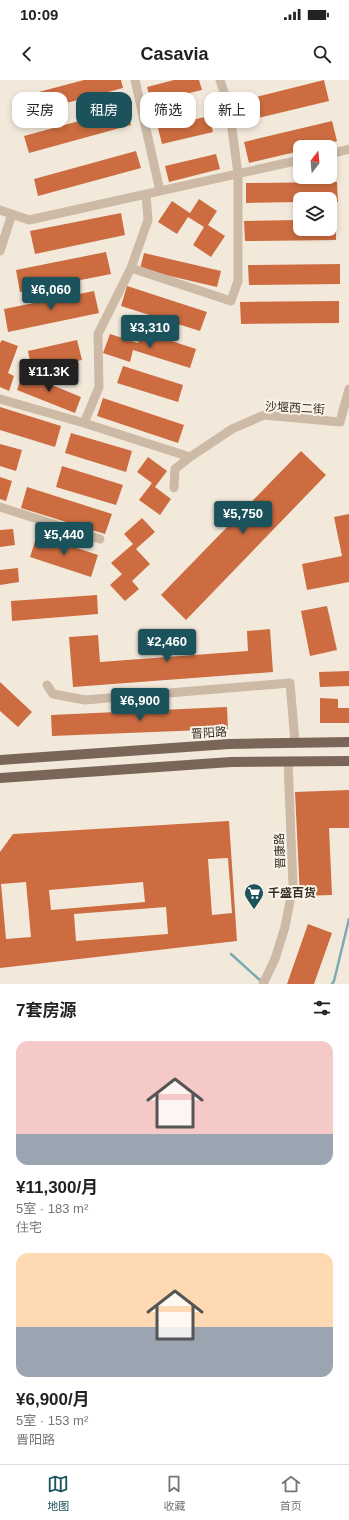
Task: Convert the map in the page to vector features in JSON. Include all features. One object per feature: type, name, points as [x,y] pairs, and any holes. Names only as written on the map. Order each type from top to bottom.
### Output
[{"type":"main road","name":"晋阳路","points":[[0,760],[229,744],[349,742]]},
{"type":"main road","points":[[0,778],[231,762],[349,761]]},
{"type":"street","points":[[135,80],[160,191]]},
{"type":"street","points":[[131,268],[231,301],[238,281],[238,174],[228,108],[220,80]]},
{"type":"street","points":[[337,152],[349,149]]},
{"type":"street","points":[[0,210],[29,220],[293,162]]},
{"type":"street","points":[[84,423],[98,387],[98,334],[131,268],[148,220],[146,194]]},
{"type":"street","points":[[0,251],[12,214]]},
{"type":"street","name":"沙堰西二街","points":[[174,488],[175,469],[190,457],[232,429],[264,416],[340,422],[349,389]]},
{"type":"street","points":[[0,399],[84,423],[190,457]]},
{"type":"street","points":[[0,507],[100,539]]},
{"type":"street","points":[[46,685],[53,694],[85,700],[290,683],[295,742]]},
{"type":"street","name":"晋康路","points":[[265,980],[275,959],[285,927],[293,886],[288,761]]},
{"type":"building","points":[[84,80],[121,80],[123,88],[108,92],[76,92],[76,100],[68,103],[68,92],[39,92]]},
{"type":"building","points":[[174,80],[199,80],[202,90],[194,92],[148,92],[147,87]]},
{"type":"building","points":[[324,80],[329,101],[260,117],[260,96]]},
{"type":"building","points":[[204,117],[204,128],[212,128],[213,132],[162,144],[158,128],[196,128],[196,119]]},
{"type":"building","points":[[332,121],[337,140],[293,140],[293,153],[249,163],[244,142]]},
{"type":"building","points":[[76,122],[76,128],[120,128],[29,153],[24,136],[53,128],[68,128],[68,124]]},
{"type":"building","points":[[136,151],[141,168],[38,196],[34,179]]},
{"type":"building","points":[[216,154],[220,169],[169,182],[165,166]]},
{"type":"building","points":[[337,182],[338,202],[337,192],[293,192],[293,202],[246,203],[246,183],[337,184]]},
{"type":"building","points":[[199,199],[217,211],[208,225],[225,236],[211,257],[193,245],[204,227],[188,217],[177,234],[158,222],[172,201],[190,213]]},
{"type":"building","points":[[121,213],[125,235],[35,254],[30,231]]},
{"type":"building","points":[[293,220],[293,236],[336,236],[336,240],[245,241],[244,221]]},
{"type":"building","points":[[106,252],[111,274],[20,292],[16,270]]},
{"type":"building","points":[[144,253],[221,271],[217,287],[140,269]]},
{"type":"building","points":[[340,264],[340,284],[249,285],[248,265]]},
{"type":"building","points":[[127,286],[207,312],[200,331],[121,306]]},
{"type":"building","points":[[94,291],[99,313],[8,332],[4,309]]},
{"type":"building","points":[[339,301],[339,323],[241,324],[240,302]]},
{"type":"building","points":[[141,331],[196,349],[190,368],[133,350],[130,362],[103,353],[110,334],[138,343]]},
{"type":"building","points":[[2,340],[18,346],[8,373],[14,376],[9,391],[0,387],[0,343]]},
{"type":"building","points":[[77,340],[82,360],[32,371],[28,351]]},
{"type":"building","points":[[123,366],[183,385],[178,402],[117,383]]},
{"type":"building","points":[[23,373],[81,397],[75,413],[17,390]]},
{"type":"building","points":[[103,398],[184,425],[178,443],[97,416]]},
{"type":"building","points":[[0,407],[61,426],[55,447],[0,430]]},
{"type":"building","points":[[71,433],[132,451],[126,472],[65,453]]},
{"type":"building","points":[[0,444],[22,450],[16,471],[0,466]]},
{"type":"building","points":[[301,451],[326,475],[186,620],[161,595]]},
{"type":"building","points":[[148,457],[167,471],[155,487],[171,499],[160,515],[139,500],[152,483],[137,472]]},
{"type":"building","points":[[62,466],[123,485],[116,505],[56,487]]},
{"type":"building","points":[[0,477],[12,481],[6,501],[0,499]]},
{"type":"building","points":[[27,487],[112,514],[105,534],[21,508]]},
{"type":"building","points":[[349,514],[349,582],[307,590],[302,564],[342,556],[334,517]]},
{"type":"building","points":[[142,518],[155,532],[136,549],[150,564],[132,581],[139,589],[125,601],[110,585],[122,574],[111,563],[133,544],[124,534]]},
{"type":"building","points":[[13,529],[15,545],[0,547],[0,530]]},
{"type":"building","points":[[37,535],[98,555],[91,577],[30,557]]},
{"type":"building","points":[[18,568],[19,582],[0,585],[0,570]]},
{"type":"building","points":[[97,595],[98,614],[12,621],[11,601]]},
{"type":"building","points":[[327,606],[337,650],[310,656],[301,611]]},
{"type":"building","points":[[270,629],[273,672],[73,687],[69,637],[98,635],[100,662],[248,651],[247,631]]},
{"type":"building","points":[[349,671],[349,686],[320,687],[319,672]]},
{"type":"building","points":[[0,682],[32,712],[18,727],[0,711]]},
{"type":"building","points":[[320,698],[338,699],[338,708],[349,708],[349,723],[320,723]]},
{"type":"building","points":[[227,707],[228,729],[52,736],[51,715]]},
{"type":"building","points":[[349,790],[349,828],[329,828],[332,895],[300,896],[295,792]]},
{"type":"building","points":[[229,821],[237,941],[0,968],[0,852],[13,834]],"holes":[[[228,858],[232,913],[212,915],[208,859]],[[26,882],[31,937],[6,939],[1,884]],[[143,882],[145,902],[51,910],[49,890]],[[166,907],[168,934],[76,941],[74,914]]]},
{"type":"building","points":[[308,924],[332,933],[314,984],[287,984]]},
{"type":"waterway","points":[[332,984],[349,919]]},
{"type":"waterway","points":[[231,954],[262,982]]},
{"type":"place","name":"千盛百货","points":[[254,910]]}]
